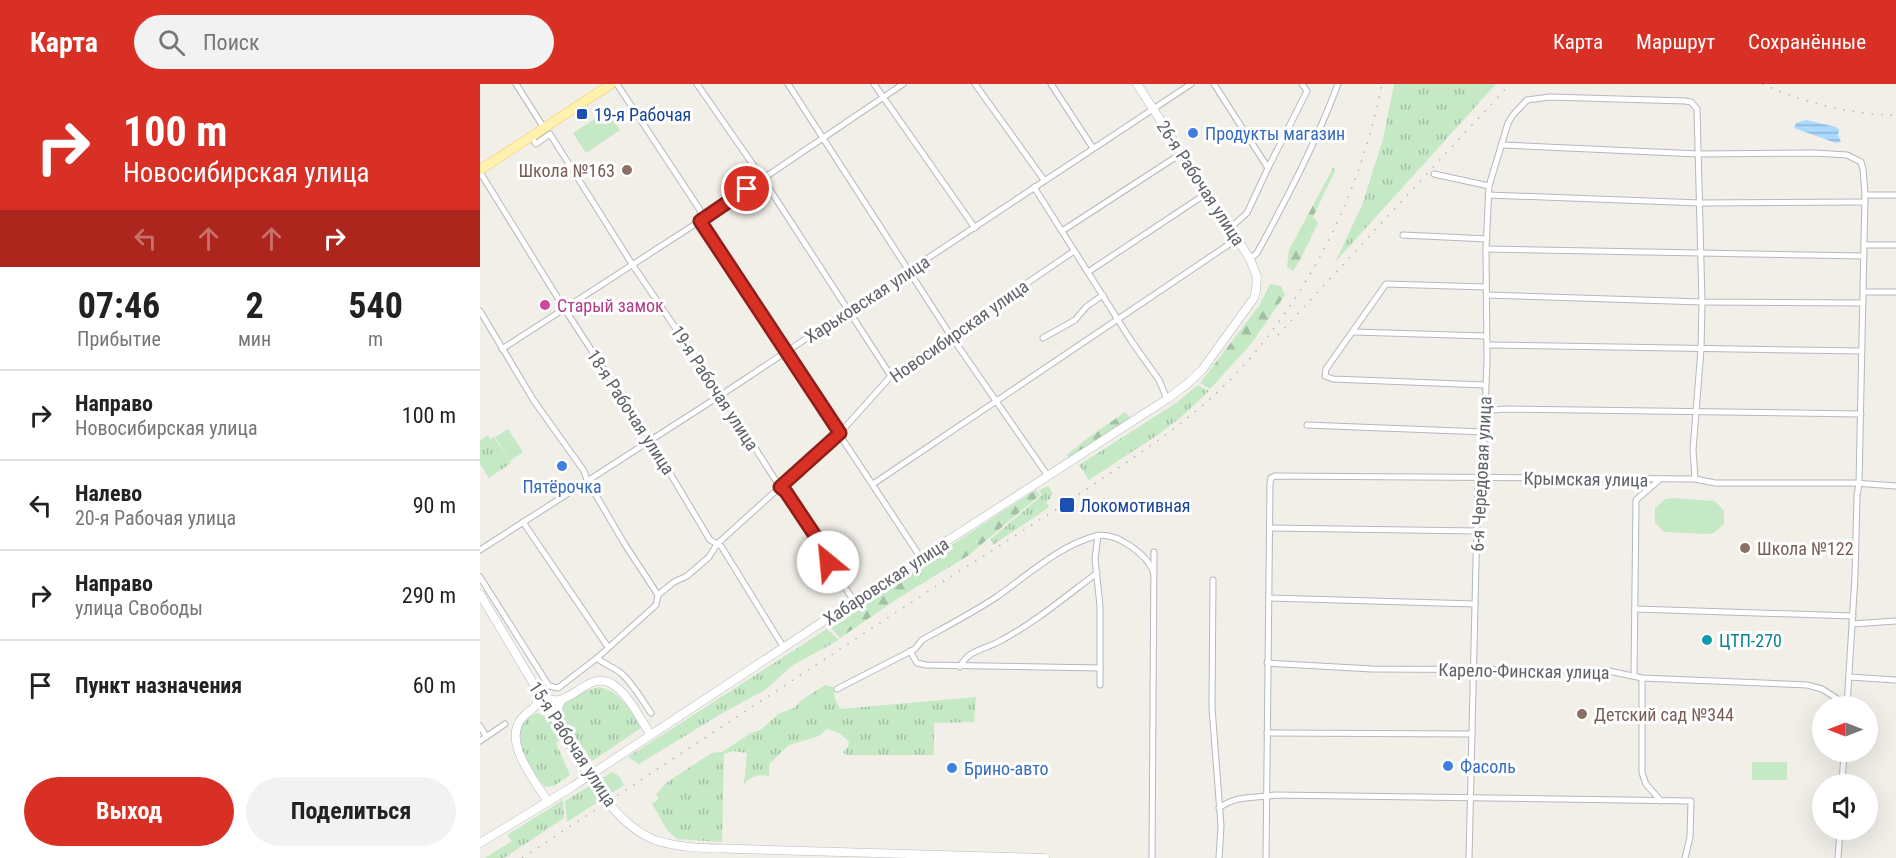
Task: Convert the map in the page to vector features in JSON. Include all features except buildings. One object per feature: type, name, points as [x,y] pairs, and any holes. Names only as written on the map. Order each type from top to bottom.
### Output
[{"type":"main road","name":"26-я Рабочая улица","points":[[1137,84],[1250,260],[1255,270],[1257,285]]},
{"type":"main road","points":[[480,171],[607,85]]},
{"type":"main road","name":"Хабаровская улица","points":[[480,843],[548,802],[1167,399],[1202,370],[1247,310],[1254,298],[1257,285]]},
{"type":"main road","name":"15-я Рабочая улица","points":[[480,595],[606,800],[634,829],[656,840],[673,845],[886,856],[1045,858]]},
{"type":"main road","points":[[559,726],[558,708],[561,700],[592,682],[606,682],[614,684],[651,735]]},
{"type":"main road","points":[[548,802],[518,750],[514,738],[515,729],[520,720],[533,710],[540,694],[561,700]]},
{"type":"main road","points":[[533,710],[550,711]]},
{"type":"street","points":[[516,84],[544,128]]},
{"type":"street","points":[[617,84],[700,210],[700,221],[921,558]]},
{"type":"street","points":[[697,84],[763,178],[891,376]]},
{"type":"street","points":[[788,84],[951,336],[1048,476]]},
{"type":"street","points":[[874,84],[975,228]]},
{"type":"street","points":[[502,349],[700,221],[903,84]]},
{"type":"street","points":[[975,84],[1044,180]]},
{"type":"street","points":[[1051,84],[1093,148]]},
{"type":"street","name":"Харьковская улица","points":[[480,550],[721,395],[1191,84]]},
{"type":"street","points":[[1214,84],[1268,168]]},
{"type":"street","points":[[1230,228],[1247,213],[1307,91],[1302,84]]},
{"type":"street","points":[[1250,260],[1257,253],[1299,174],[1325,119],[1338,84]]},
{"type":"street","name":"6-я Чередовая улица","points":[[1469,858],[1478,478],[1483,463],[1487,345],[1488,195],[1508,123],[1527,100],[1561,97],[1685,101],[1695,105],[1697,109],[1698,154]]},
{"type":"street","name":"19-я Рабочая улица","points":[[531,136],[536,144],[550,134],[632,264],[780,487],[786,492],[826,552],[830,565],[854,601]]},
{"type":"street","points":[[1503,145],[1698,154],[1815,153],[1855,158],[1861,162],[1865,195],[1861,414],[1848,696]]},
{"type":"street","points":[[1062,231],[1182,153]]},
{"type":"street","points":[[1695,479],[1693,466],[1695,412],[1701,349],[1702,302],[1698,154]]},
{"type":"street","name":"18-я Рабочая улица","points":[[480,171],[564,308],[650,440],[710,540],[721,546],[784,648]]},
{"type":"street","points":[[1434,174],[1489,186]]},
{"type":"street","points":[[1034,187],[1158,380],[1167,399]]},
{"type":"street","points":[[1088,272],[1207,193]]},
{"type":"street","points":[[1488,195],[1700,203],[1865,202]]},
{"type":"street","points":[[1865,195],[1896,195]]},
{"type":"street","points":[[1403,235],[1487,239]]},
{"type":"street","points":[[873,484],[1237,239]]},
{"type":"street","points":[[1865,246],[1896,245]]},
{"type":"street","points":[[1486,249],[1864,256]]},
{"type":"street","name":"Новосибирская улица","points":[[489,590],[549,686],[554,688],[561,686],[597,658],[656,605],[658,595],[674,582],[687,576],[709,557],[717,544],[840,433],[891,376],[1074,251]]},
{"type":"street","points":[[1485,385],[1333,379],[1325,376],[1326,369],[1386,284],[1486,287]]},
{"type":"street","points":[[1864,292],[1896,292]]},
{"type":"street","points":[[1043,338],[1075,320],[1086,307],[1103,295]]},
{"type":"street","points":[[1487,295],[1702,302],[1863,303]]},
{"type":"street","points":[[480,311],[534,401],[584,471],[624,543],[658,595]]},
{"type":"street","points":[[1354,332],[1486,336]]},
{"type":"street","points":[[1487,345],[1862,351]]},
{"type":"street","points":[[1484,411],[1504,409],[1861,414]]},
{"type":"street","points":[[1306,425],[1484,432]]},
{"type":"street","name":"Крымская улица","points":[[1271,528],[1270,484],[1271,478],[1275,476],[1695,479],[1715,483],[1896,486]]},
{"type":"street","points":[[1634,675],[1636,500],[1659,480]]},
{"type":"street","points":[[523,522],[608,647]]},
{"type":"street","points":[[1266,858],[1271,528],[1477,531]]},
{"type":"street","points":[[1098,535],[1095,549],[1100,606],[1100,684]]},
{"type":"street","points":[[837,689],[910,651],[922,640],[995,597],[1073,544],[1098,535],[1122,542],[1138,551],[1151,564],[1154,573]]},
{"type":"street","points":[[1152,858],[1154,552]]},
{"type":"street","points":[[960,666],[968,655],[997,643],[1097,573]]},
{"type":"street","points":[[480,577],[489,590],[480,595]]},
{"type":"street","points":[[1213,580],[1212,708],[1220,808],[1219,858]]},
{"type":"street","points":[[1270,598],[1475,604]]},
{"type":"street","points":[[1636,609],[1852,616]]},
{"type":"street","points":[[1852,624],[1896,621]]},
{"type":"street","points":[[910,651],[918,663],[926,665],[1100,668]]},
{"type":"street","points":[[597,658],[622,674],[651,713]]},
{"type":"street","name":"Карело-Финская улица","points":[[1268,663],[1372,669],[1604,670],[1642,678],[1807,684],[1822,689],[1832,696]]},
{"type":"street","points":[[1849,677],[1896,680]]},
{"type":"street","points":[[1642,678],[1642,773],[1646,784],[1662,802]]},
{"type":"street","points":[[480,741],[505,724]]},
{"type":"street","points":[[480,726],[486,736]]},
{"type":"street","points":[[1267,732],[1472,734]]},
{"type":"street","points":[[1220,808],[1230,800],[1241,797],[1268,796],[1470,796],[1480,799],[1691,801],[1690,837],[1685,858]]},
{"type":"street","points":[[1838,858],[1839,840]]},
{"type":"green space","points":[[1394,84],[1496,84],[1336,261],[1362,205],[1383,139]]},
{"type":"green space","points":[[607,111],[620,130],[586,153],[573,133]]},
{"type":"green space","points":[[1334,166],[1335,171],[1313,217],[1318,223],[1293,271],[1287,267],[1289,250]]},
{"type":"green space","points":[[1270,284],[1281,286],[1285,295],[1251,344],[1210,389],[1200,383],[1259,306]]},
{"type":"green space","points":[[1198,385],[1209,391],[1181,417],[1089,480],[1079,465],[1176,403]]},
{"type":"green space","points":[[1125,412],[1131,419],[1070,460],[1067,455]]},
{"type":"green space","points":[[508,429],[523,452],[510,461],[495,437]]},
{"type":"green space","points":[[488,435],[490,439],[494,437],[511,463],[489,478],[480,464],[480,441]]},
{"type":"green space","points":[[1048,486],[1053,494],[1046,502],[1049,507],[993,545],[991,539],[1042,495],[1039,490]]},
{"type":"green space","points":[[1036,490],[1040,495],[969,555],[900,597],[840,638],[831,628],[958,541]]},
{"type":"green space","points":[[1665,499],[1715,501],[1724,511],[1724,524],[1714,533],[1708,534],[1664,532],[1655,522],[1655,508]]},
{"type":"green space","points":[[827,629],[839,640],[793,665],[765,690],[639,764],[628,757]]},
{"type":"green space","points":[[825,685],[833,687],[840,709],[976,697],[974,722],[934,723],[934,755],[846,755],[843,752],[849,742],[839,733],[827,729],[819,736],[789,745],[769,764],[769,776],[755,776],[744,785],[747,753],[734,751],[724,754],[722,842],[677,839],[667,830],[652,804],[659,799],[656,794],[666,783],[712,753],[722,752],[751,733],[762,729],[778,714],[794,708]]},
{"type":"green space","points":[[599,687],[619,697],[641,728],[592,761],[561,717],[564,705],[574,696]]},
{"type":"green space","points":[[538,713],[551,719],[561,739],[556,743],[570,775],[554,786],[545,787],[521,748],[519,737],[521,728],[527,719]]},
{"type":"green space","points":[[1752,762],[1787,762],[1787,780],[1752,780]]},
{"type":"green space","points":[[612,772],[619,776],[624,785],[567,822],[565,801]]},
{"type":"green space","points":[[563,800],[564,818],[504,858],[485,858],[512,841],[507,835]]},
{"type":"water","points":[[1806,120],[1836,127],[1839,130],[1838,135],[1841,142],[1836,143],[1794,128],[1796,123]]},
{"type":"railway","points":[[522,858],[1090,487],[1163,437],[1213,396],[1244,365],[1293,302],[1332,234],[1362,161],[1382,84]]},
{"type":"railway","points":[[1278,335],[1510,84]]},
{"type":"railway","points":[[1762,84],[1794,96],[1845,110],[1896,115]]},
{"type":"place","name":"19-я Рабочая","points":[[582,114]]},
{"type":"place","name":"Продукты магазин","points":[[1193,133]]},
{"type":"place","name":"Школа №163","points":[[627,170]]},
{"type":"place","name":"Старый замок","points":[[545,305]]},
{"type":"place","name":"Пятёрочка","points":[[562,466]]},
{"type":"place","name":"Локомотивная","points":[[1067,505]]},
{"type":"place","name":"Школа №122","points":[[1745,548]]},
{"type":"place","name":"ЦТП-270","points":[[1707,640]]},
{"type":"place","name":"Детский сад №344","points":[[1582,714]]},
{"type":"place","name":"Фасоль","points":[[1448,766]]},
{"type":"place","name":"Брино-авто","points":[[952,768]]},
{"type":"route","points":[[747,189],[700,221],[840,433],[780,487],[786,492],[828,555],[828,562]]}]
